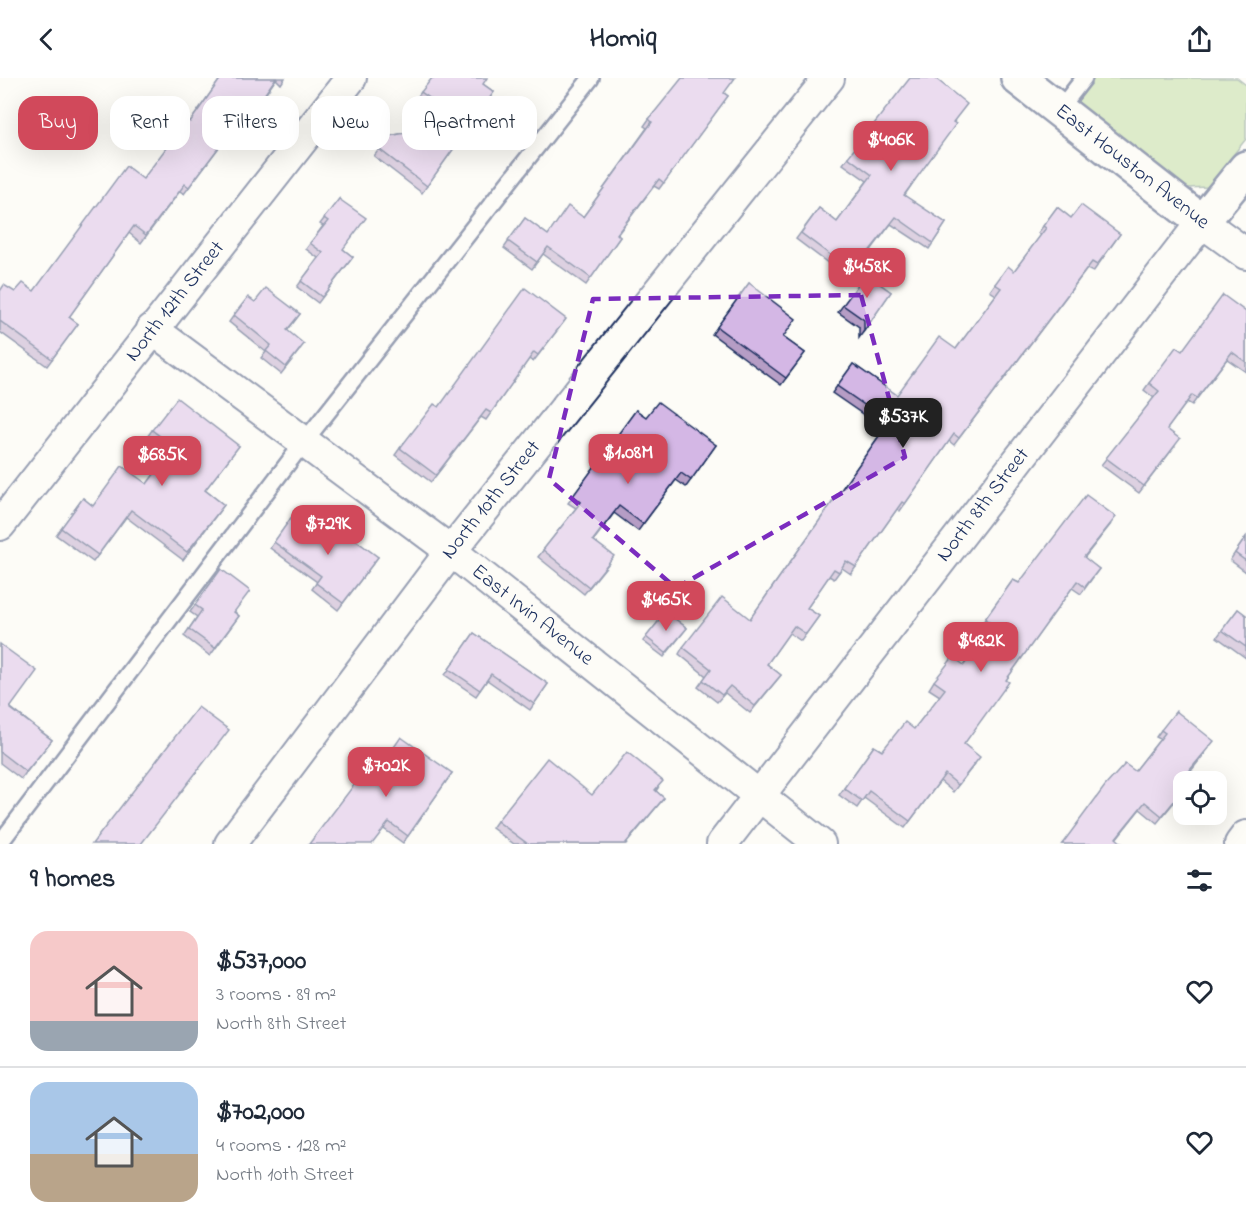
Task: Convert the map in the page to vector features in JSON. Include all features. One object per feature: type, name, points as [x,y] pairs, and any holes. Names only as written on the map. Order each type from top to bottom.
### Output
[{"type":"street","name":"North 12th Street","points":[[0,525],[351,78]]},
{"type":"street","name":"North 10th Street","points":[[230,844],[451,551],[829,78]]},
{"type":"street","name":"East Houston Avenue","points":[[1018,78],[1246,254]]},
{"type":"street","name":"North 8th Street","points":[[722,844],[1246,168]]},
{"type":"street","name":"East Irvin Avenue","points":[[152,329],[451,551],[820,844]]},
{"type":"street","points":[[1240,844],[1246,836]]},
{"type":"lane","points":[[0,843],[304,442],[591,78]]},
{"type":"lane","points":[[1059,110],[1084,78]]},
{"type":"highlighted area","points":[[861,295],[905,457],[676,588],[549,479],[593,299]]},
{"type":"green space","points":[[1090,78],[1237,78],[1246,85],[1246,139],[1207,187],[1188,188],[1073,100]]},
{"type":"building","points":[[221,78],[276,78],[263,96],[208,96]]},
{"type":"building","points":[[432,78],[487,78],[483,84],[494,92],[491,96],[427,96],[421,92]]},
{"type":"building","points":[[682,78],[735,78],[724,93],[728,96],[664,183],[659,179],[617,234],[620,237],[591,278],[548,247],[537,262],[508,241],[525,218],[548,235],[568,206],[583,217],[652,122],[649,119]]},
{"type":"building","points":[[910,78],[935,78],[967,104],[953,122],[956,124],[904,195],[946,223],[933,243],[896,217],[853,272],[801,233],[819,208],[837,222],[872,175],[848,157]]},
{"type":"building","points":[[202,105],[202,150],[217,150],[189,187],[185,184],[146,235],[134,226],[69,317],[78,324],[52,359],[0,321],[0,291],[4,285],[15,292],[23,283],[34,291],[126,166],[143,179],[165,150],[190,150],[190,122]]},
{"type":"building","points":[[402,134],[402,150],[453,150],[427,186],[380,150],[390,150],[390,136]]},
{"type":"building","points":[[339,199],[366,218],[343,249],[353,257],[322,297],[301,281],[323,253],[310,243],[328,221],[324,218]]},
{"type":"building","points":[[1081,205],[1120,234],[1097,265],[1092,262],[959,438],[954,434],[905,504],[902,502],[856,567],[846,561],[839,572],[834,569],[807,608],[819,616],[806,634],[794,626],[767,664],[781,675],[755,706],[730,686],[722,695],[703,680],[711,669],[683,647],[722,597],[750,619],[889,422],[837,386],[853,364],[897,395],[939,337],[956,349],[1001,288],[995,284],[1008,266],[1014,271],[1046,228],[1043,226],[1057,207],[1071,218]]},
{"type":"building","points":[[866,274],[891,292],[864,331],[864,320],[843,305]]},
{"type":"building","points":[[749,283],[796,319],[783,337],[805,353],[786,378],[717,327]]},
{"type":"building","points":[[266,288],[300,314],[287,330],[304,344],[286,367],[266,351],[271,345],[234,315],[248,297],[255,302]]},
{"type":"building","points":[[525,288],[566,319],[538,355],[534,352],[491,413],[486,410],[436,475],[400,448],[434,404],[439,407]]},
{"type":"building","points":[[1223,295],[1246,312],[1246,362],[1232,352],[1197,398],[1192,395],[1167,429],[1180,439],[1144,486],[1106,458],[1159,391],[1149,383],[1176,347],[1182,351]]},
{"type":"building","points":[[177,398],[239,446],[205,490],[224,505],[187,552],[131,510],[98,555],[61,528],[83,498],[93,506],[122,466],[147,484],[174,447],[152,430]]},
{"type":"building","points":[[658,402],[716,445],[691,480],[681,473],[643,524],[619,506],[593,540],[614,556],[589,587],[543,550],[581,502],[573,496],[636,410],[646,417]]},
{"type":"building","points":[[1086,495],[1116,517],[1084,557],[1099,569],[1085,587],[1077,581],[1006,680],[1009,682],[964,744],[980,757],[958,785],[945,774],[910,821],[869,791],[862,801],[844,788],[874,746],[882,751],[905,722],[914,729],[945,689],[934,681],[953,657],[964,665],[993,625],[985,619],[1013,580],[1019,583]]},
{"type":"building","points":[[293,515],[320,535],[331,522],[378,557],[343,603],[316,583],[321,576],[274,542]]},
{"type":"building","points":[[1246,537],[1246,561],[1235,553]]},
{"type":"building","points":[[221,569],[250,591],[234,612],[239,616],[215,648],[189,629],[202,610],[195,605]]},
{"type":"building","points":[[1238,609],[1246,615],[1246,647],[1222,630]]},
{"type":"building","points":[[666,612],[687,628],[666,653],[646,637]]},
{"type":"building","points":[[474,633],[548,684],[534,704],[491,674],[480,690],[449,669]]},
{"type":"building","points":[[0,644],[37,671],[10,708],[52,740],[26,772],[0,752]]},
{"type":"building","points":[[198,707],[229,730],[141,844],[92,844]]},
{"type":"building","points":[[1176,711],[1214,741],[1191,771],[1173,771],[1173,802],[1162,816],[1145,802],[1116,838],[1123,844],[1062,844],[1105,786],[1125,764],[1135,771],[1165,733],[1161,730]]},
{"type":"building","points":[[401,737],[452,773],[408,836],[389,822],[372,844],[309,844],[373,760],[381,766]]},
{"type":"building","points":[[627,752],[663,781],[655,790],[664,798],[625,844],[528,844],[497,821],[547,758],[592,795]]}]
